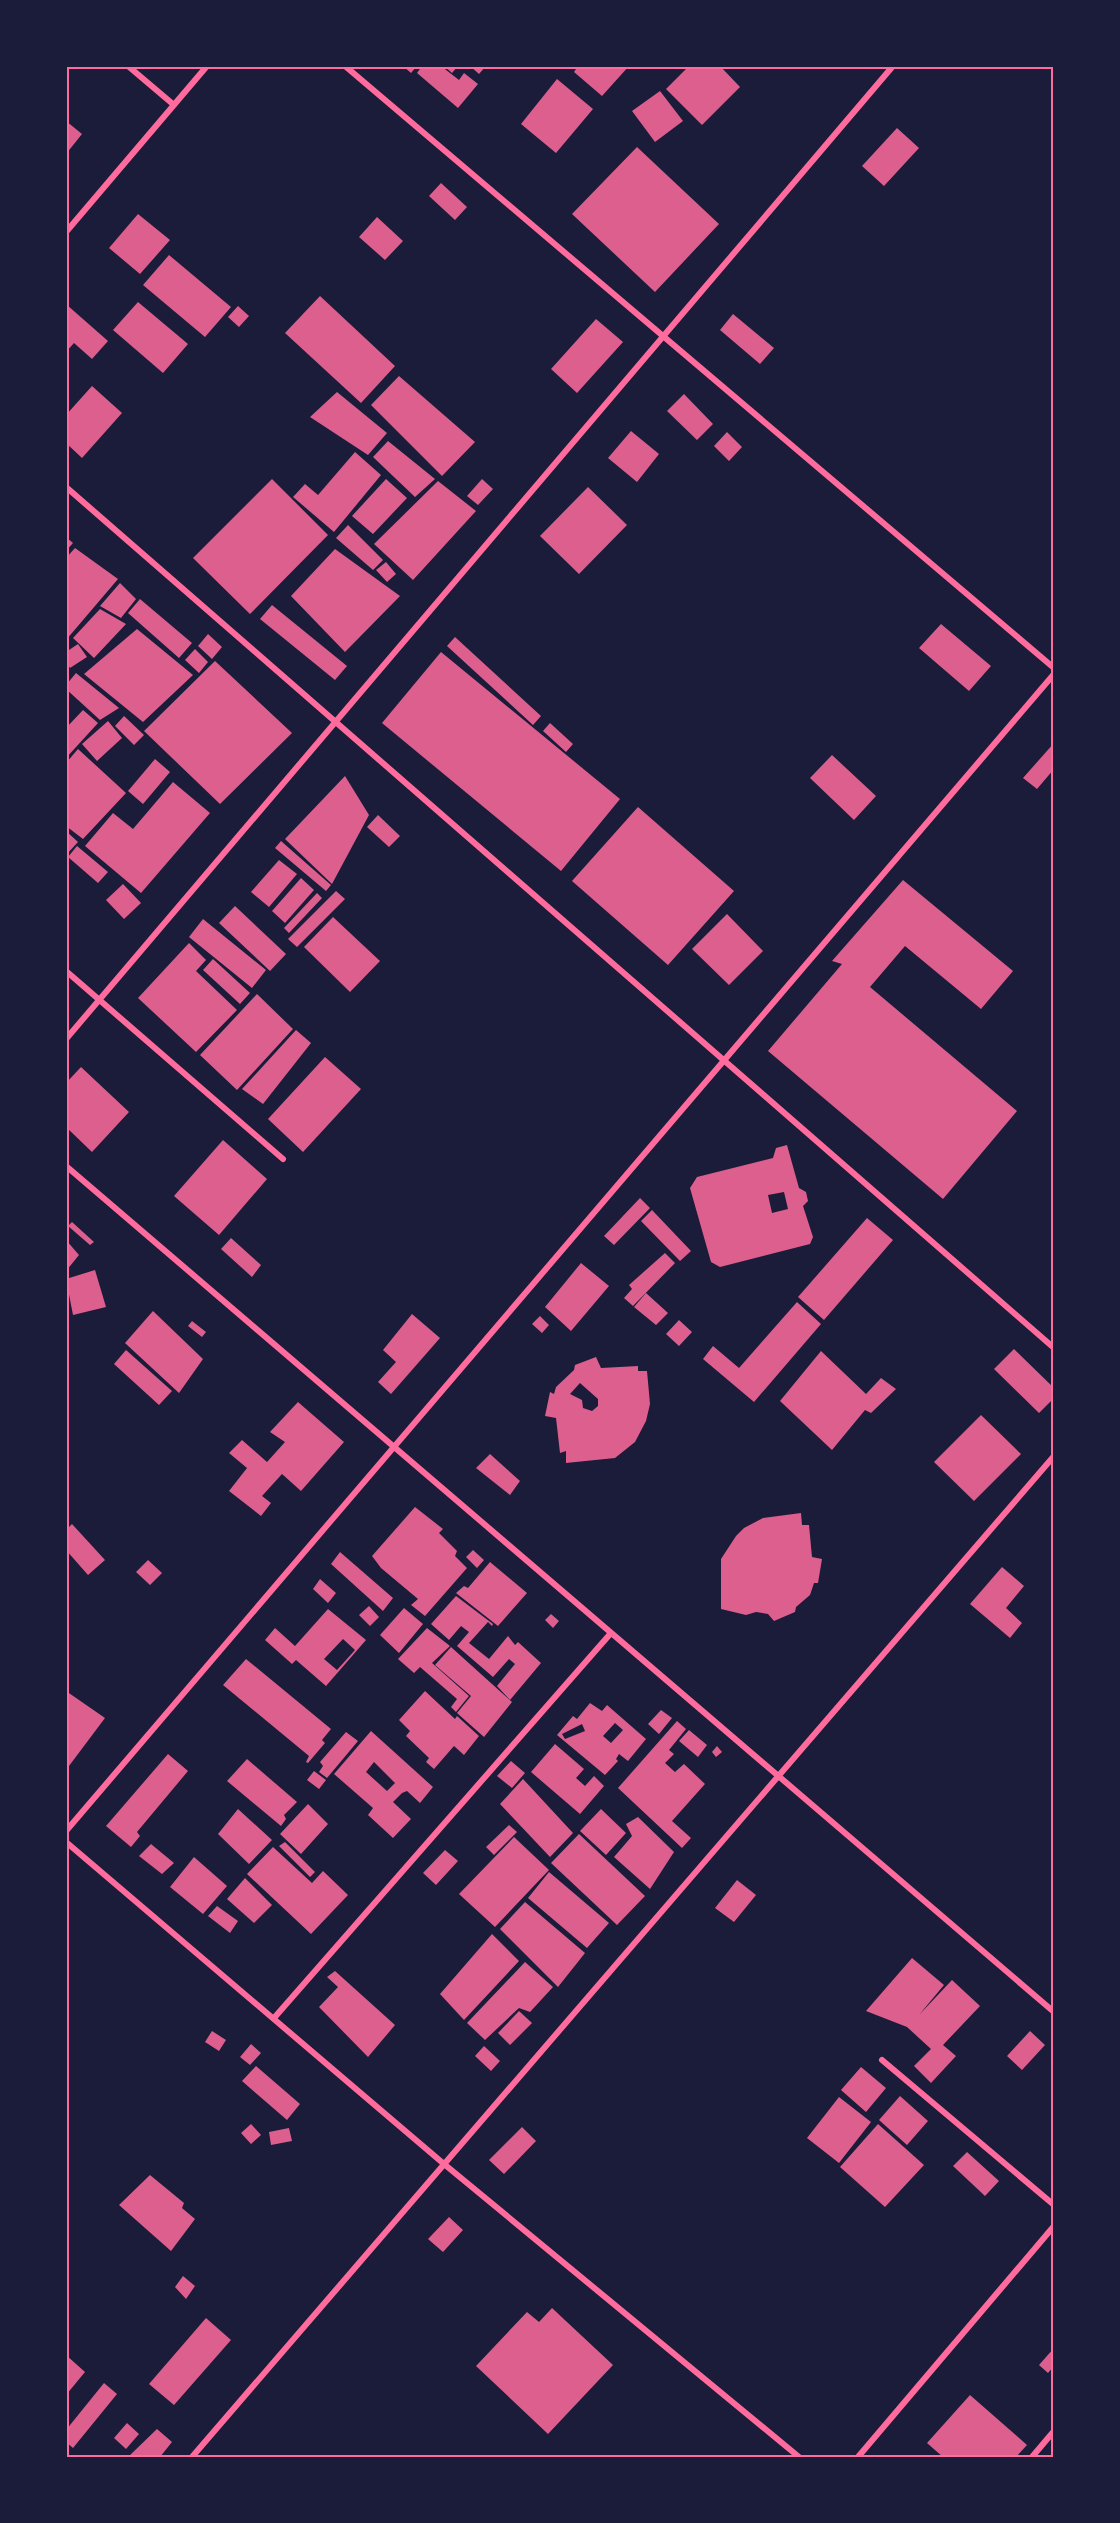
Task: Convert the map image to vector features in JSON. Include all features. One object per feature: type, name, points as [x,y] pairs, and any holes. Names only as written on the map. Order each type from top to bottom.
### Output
[{"type":"street","points":[[128,66],[174,105]]},
{"type":"street","points":[[66,232],[207,66]]},
{"type":"street","points":[[345,66],[1054,669]]},
{"type":"street","points":[[66,1039],[894,66]]},
{"type":"street","points":[[66,487],[1054,1348]]},
{"type":"street","points":[[66,1831],[1054,674]]},
{"type":"street","points":[[66,971],[283,1159]]},
{"type":"street","points":[[66,1166],[1054,2012]]},
{"type":"street","points":[[192,2457],[1054,1456]]},
{"type":"street","points":[[274,2018],[611,1633]]},
{"type":"street","points":[[66,1842],[444,2164],[799,2457]]},
{"type":"street","points":[[882,2060],[1054,2205]]},
{"type":"street","points":[[858,2457],[1054,2226]]},
{"type":"street","points":[[1032,2457],[1054,2431]]},
{"type":"building","points":[[403,66],[417,66],[411,73]]},
{"type":"building","points":[[422,66],[441,66],[459,80],[464,73],[478,84],[458,108],[417,73]]},
{"type":"building","points":[[444,66],[458,66],[452,73]]},
{"type":"building","points":[[470,66],[486,66],[479,74]]},
{"type":"building","points":[[578,66],[629,66],[602,96],[574,72]]},
{"type":"building","points":[[689,66],[720,66],[740,87],[702,125],[666,89]]},
{"type":"building","points":[[557,79],[593,109],[556,153],[521,124]]},
{"type":"building","points":[[660,91],[683,121],[655,142],[632,111]]},
{"type":"building","points":[[66,121],[82,134],[66,154]]},
{"type":"building","points":[[897,128],[919,148],[884,186],[862,166]]},
{"type":"building","points":[[637,147],[719,224],[655,292],[572,214]]},
{"type":"building","points":[[441,183],[467,207],[455,220],[429,196]]},
{"type":"building","points":[[138,214],[170,240],[140,274],[109,248]]},
{"type":"building","points":[[377,217],[403,241],[385,260],[359,237]]},
{"type":"building","points":[[169,255],[231,307],[205,337],[143,285]]},
{"type":"building","points":[[320,296],[395,366],[361,403],[285,333]]},
{"type":"building","points":[[138,302],[188,344],[163,373],[113,330]]},
{"type":"building","points":[[67,305],[108,341],[92,359],[74,343],[66,352]]},
{"type":"building","points":[[238,306],[249,316],[239,327],[228,317]]},
{"type":"building","points":[[733,314],[774,348],[760,364],[720,330]]},
{"type":"building","points":[[596,319],[623,342],[577,393],[551,369]]},
{"type":"building","points":[[399,376],[475,442],[442,476],[371,405]]},
{"type":"building","points":[[92,386],[122,413],[82,458],[66,443],[66,415]]},
{"type":"building","points":[[337,392],[387,433],[368,455],[310,417]]},
{"type":"building","points":[[684,394],[713,424],[697,440],[667,411]]},
{"type":"building","points":[[631,431],[659,454],[637,482],[608,458]]},
{"type":"building","points":[[727,432],[742,447],[729,461],[714,446]]},
{"type":"building","points":[[388,441],[435,479],[415,497],[373,457]]},
{"type":"building","points":[[355,452],[381,475],[334,532],[293,497],[305,484],[318,495]]},
{"type":"building","points":[[272,479],[328,535],[250,614],[193,558]]},
{"type":"building","points":[[386,479],[407,498],[373,534],[352,516]]},
{"type":"building","points":[[482,479],[493,489],[478,505],[467,496]]},
{"type":"building","points":[[438,481],[476,511],[413,580],[374,544]]},
{"type":"building","points":[[588,487],[627,525],[579,574],[540,536]]},
{"type":"building","points":[[348,525],[383,560],[373,570],[336,538]]},
{"type":"building","points":[[66,537],[73,543],[66,551]]},
{"type":"building","points":[[75,548],[118,579],[66,640],[66,558]]},
{"type":"building","points":[[335,549],[400,596],[345,652],[291,596]]},
{"type":"building","points":[[386,562],[396,574],[387,582],[376,570]]},
{"type":"building","points":[[120,583],[136,599],[121,618],[100,606]]},
{"type":"building","points":[[140,599],[192,643],[179,658],[128,613]]},
{"type":"building","points":[[272,605],[347,666],[335,680],[260,619]]},
{"type":"building","points":[[100,609],[126,624],[94,658],[73,638]]},
{"type":"building","points":[[941,624],[991,666],[969,691],[919,648]]},
{"type":"building","points":[[137,629],[193,675],[143,722],[84,674]]},
{"type":"building","points":[[208,634],[222,647],[212,659],[198,646]]},
{"type":"building","points":[[455,637],[541,716],[533,725],[447,646]]},
{"type":"building","points":[[78,644],[87,657],[70,668],[66,662],[66,652]]},
{"type":"building","points":[[195,649],[208,662],[199,673],[185,660]]},
{"type":"building","points":[[441,652],[620,799],[561,871],[382,723]]},
{"type":"building","points":[[215,661],[292,733],[220,804],[144,731]]},
{"type":"building","points":[[76,673],[119,708],[100,720],[66,689],[66,685]]},
{"type":"building","points":[[83,710],[98,723],[66,758],[66,728]]},
{"type":"building","points":[[124,716],[144,735],[134,745],[115,726]]},
{"type":"building","points":[[108,721],[122,738],[97,761],[82,744]]},
{"type":"building","points":[[550,723],[573,744],[566,752],[543,731]]},
{"type":"building","points":[[1054,743],[1054,769],[1037,789],[1023,778]]},
{"type":"building","points":[[78,749],[126,793],[83,839],[66,826],[66,763]]},
{"type":"building","points":[[832,755],[876,796],[854,820],[810,778]]},
{"type":"building","points":[[155,759],[170,772],[143,804],[128,791]]},
{"type":"building","points":[[345,776],[369,815],[332,884],[285,839]]},
{"type":"building","points":[[173,782],[210,813],[141,893],[85,846],[113,813],[133,829]]},
{"type":"building","points":[[638,807],[734,891],[668,965],[572,881]]},
{"type":"building","points":[[378,815],[400,836],[389,847],[367,827]]},
{"type":"building","points":[[66,831],[78,842],[66,855]]},
{"type":"building","points":[[281,841],[331,885],[326,891],[275,848]]},
{"type":"building","points":[[77,846],[108,872],[98,883],[68,857]]},
{"type":"building","points":[[279,860],[297,874],[269,907],[251,892]]},
{"type":"building","points":[[301,878],[314,890],[285,923],[272,911]]},
{"type":"building","points":[[903,880],[1013,971],[981,1009],[905,946],[870,987],[1017,1111],[943,1199],[768,1051],[842,964],[832,961]]},
{"type":"building","points":[[123,884],[141,903],[124,919],[106,900]]},
{"type":"building","points":[[336,891],[345,899],[297,947],[288,939]]},
{"type":"building","points":[[317,893],[322,898],[289,933],[284,928]]},
{"type":"building","points":[[235,906],[286,954],[270,971],[219,923]]},
{"type":"building","points":[[727,914],[763,951],[729,985],[692,949]]},
{"type":"building","points":[[333,917],[380,961],[350,992],[304,947]]},
{"type":"building","points":[[203,919],[266,970],[252,988],[189,937]]},
{"type":"building","points":[[189,943],[206,960],[196,971],[237,1010],[196,1052],[138,998]]},
{"type":"building","points":[[213,959],[250,993],[240,1004],[203,970]]},
{"type":"building","points":[[257,994],[293,1029],[237,1090],[200,1055]]},
{"type":"building","points":[[296,1030],[311,1043],[263,1104],[242,1089]]},
{"type":"building","points":[[325,1057],[361,1089],[303,1152],[268,1119]]},
{"type":"building","points":[[81,1067],[129,1112],[92,1152],[66,1127],[66,1083]]},
{"type":"building","points":[[223,1140],[267,1179],[219,1235],[174,1196]]},
{"type":"building","points":[[787,1145],[799,1188],[806,1192],[808,1201],[803,1206],[813,1237],[810,1244],[720,1267],[711,1262],[690,1188],[697,1177],[773,1158],[776,1148]],"holes":[[[784,1192],[788,1209],[772,1213],[768,1195]]]},
{"type":"building","points":[[640,1198],[650,1208],[614,1245],[604,1236]]},
{"type":"building","points":[[652,1210],[691,1251],[680,1261],[641,1221]]},
{"type":"building","points":[[867,1218],[893,1240],[824,1320],[798,1297]]},
{"type":"building","points":[[72,1222],[94,1242],[90,1245],[68,1226]]},
{"type":"building","points":[[231,1238],[261,1265],[252,1277],[221,1249]]},
{"type":"building","points":[[66,1240],[79,1255],[66,1271]]},
{"type":"building","points":[[665,1253],[675,1263],[633,1306],[624,1298],[632,1289],[629,1285]]},
{"type":"building","points":[[581,1263],[609,1286],[571,1331],[545,1307]]},
{"type":"building","points":[[95,1270],[106,1307],[73,1315],[66,1279]]},
{"type":"building","points":[[646,1293],[668,1313],[656,1325],[634,1307]]},
{"type":"building","points":[[797,1302],[821,1324],[754,1402],[703,1359],[713,1346],[739,1368]]},
{"type":"building","points":[[153,1311],[203,1359],[179,1393],[125,1343]]},
{"type":"building","points":[[412,1314],[440,1338],[391,1394],[378,1382],[396,1362],[383,1350]]},
{"type":"building","points":[[540,1316],[549,1325],[542,1333],[532,1324]]},
{"type":"building","points":[[679,1320],[692,1332],[679,1346],[666,1334]]},
{"type":"building","points":[[192,1321],[206,1332],[202,1337],[188,1326]]},
{"type":"building","points":[[1014,1349],[1054,1388],[1054,1398],[1039,1413],[994,1369]]},
{"type":"building","points":[[126,1350],[172,1391],[159,1405],[114,1364]]},
{"type":"building","points":[[821,1351],[866,1394],[881,1378],[896,1389],[871,1413],[865,1410],[832,1450],[780,1401]]},
{"type":"building","points":[[596,1357],[601,1368],[638,1366],[638,1371],[647,1371],[650,1404],[646,1421],[635,1442],[615,1458],[566,1463],[566,1451],[560,1453],[556,1418],[545,1416],[550,1392],[554,1394],[556,1387],[574,1370],[575,1365]],"holes":[[[580,1383],[598,1399],[598,1406],[592,1411],[583,1408],[582,1400],[570,1394]]]},
{"type":"building","points":[[298,1402],[344,1442],[301,1491],[282,1474],[262,1496],[271,1503],[261,1516],[229,1491],[247,1468],[229,1453],[242,1440],[267,1462],[285,1442],[270,1432]]},
{"type":"building","points":[[981,1415],[1021,1454],[974,1501],[934,1462]]},
{"type":"building","points":[[490,1454],[520,1481],[510,1495],[476,1468]]},
{"type":"building","points":[[415,1507],[443,1529],[439,1533],[457,1551],[455,1556],[467,1568],[425,1616],[411,1605],[418,1599],[381,1568],[372,1556]]},
{"type":"building","points":[[801,1513],[802,1525],[809,1525],[812,1557],[822,1559],[818,1583],[814,1583],[810,1595],[796,1607],[795,1612],[774,1621],[768,1614],[756,1612],[746,1615],[721,1609],[721,1559],[736,1536],[744,1528],[763,1518]]},
{"type":"building","points":[[72,1524],[105,1560],[88,1575],[66,1550],[66,1530]]},
{"type":"building","points":[[473,1550],[484,1560],[477,1568],[466,1557]]},
{"type":"building","points":[[340,1552],[393,1598],[383,1611],[331,1564]]},
{"type":"building","points":[[148,1560],[162,1573],[150,1585],[136,1572]]},
{"type":"building","points":[[490,1562],[527,1593],[498,1626],[456,1593],[464,1586],[468,1588]]},
{"type":"building","points":[[1002,1567],[1024,1586],[1006,1608],[1022,1623],[1010,1638],[970,1604]]},
{"type":"building","points":[[320,1579],[336,1593],[328,1603],[313,1589]]},
{"type":"building","points":[[456,1596],[493,1624],[492,1626],[488,1622],[469,1643],[489,1659],[508,1636],[515,1645],[518,1642],[541,1663],[510,1700],[497,1686],[515,1664],[509,1659],[493,1677],[457,1646],[469,1632],[461,1626],[449,1640],[431,1624]]},
{"type":"building","points":[[369,1606],[379,1617],[370,1626],[359,1615]]},
{"type":"building","points":[[404,1608],[423,1624],[399,1653],[380,1635]]},
{"type":"building","points":[[328,1609],[366,1640],[326,1686],[296,1660],[292,1664],[265,1640],[275,1628],[295,1646]],"holes":[[[343,1639],[355,1650],[337,1670],[324,1659]]]},
{"type":"building","points":[[551,1614],[559,1621],[553,1628],[545,1620]]},
{"type":"building","points":[[427,1628],[450,1646],[432,1663],[469,1696],[456,1712],[451,1707],[457,1699],[420,1667],[414,1673],[398,1659]]},
{"type":"building","points":[[451,1647],[512,1702],[484,1737],[457,1713],[471,1696],[435,1665]]},
{"type":"building","points":[[246,1659],[331,1729],[322,1740],[325,1743],[308,1763],[306,1762],[309,1756],[223,1685]]},
{"type":"building","points":[[66,1691],[105,1718],[66,1770]]},
{"type":"building","points":[[425,1691],[455,1719],[457,1716],[479,1736],[464,1755],[454,1746],[434,1769],[426,1762],[429,1758],[406,1736],[410,1731],[399,1720]]},
{"type":"building","points":[[590,1703],[602,1711],[607,1705],[646,1739],[628,1761],[619,1754],[616,1759],[618,1761],[605,1775],[557,1735],[573,1716],[577,1719]],"holes":[[[615,1723],[623,1730],[611,1743],[603,1736]],[[582,1724],[585,1731],[565,1739],[562,1734]]]},
{"type":"building","points":[[661,1710],[672,1718],[659,1734],[648,1724]]},
{"type":"building","points":[[677,1721],[686,1729],[669,1750],[674,1754],[665,1763],[675,1772],[684,1764],[705,1784],[672,1821],[691,1838],[682,1848],[618,1788]]},
{"type":"building","points":[[689,1730],[707,1745],[698,1757],[679,1741]]},
{"type":"building","points":[[371,1731],[433,1787],[420,1803],[407,1791],[393,1802],[411,1819],[393,1838],[368,1815],[373,1808],[334,1774]],"holes":[[[374,1762],[395,1783],[387,1791],[366,1772]]]},
{"type":"building","points":[[346,1732],[358,1741],[327,1778],[319,1772],[323,1766],[320,1762]]},
{"type":"building","points":[[555,1744],[584,1769],[576,1778],[585,1786],[594,1776],[604,1786],[580,1814],[531,1772]]},
{"type":"building","points":[[717,1746],[722,1752],[716,1757],[712,1752]]},
{"type":"building","points":[[168,1754],[188,1771],[137,1832],[140,1836],[131,1847],[106,1826]]},
{"type":"building","points":[[247,1759],[297,1802],[284,1815],[286,1819],[281,1826],[227,1781]]},
{"type":"building","points":[[511,1761],[525,1773],[512,1788],[497,1776]]},
{"type":"building","points":[[314,1771],[326,1780],[319,1789],[307,1780]]},
{"type":"building","points":[[523,1779],[573,1833],[550,1857],[500,1804]]},
{"type":"building","points":[[308,1804],[328,1824],[301,1854],[280,1834]]},
{"type":"building","points":[[238,1809],[272,1840],[249,1864],[218,1834]]},
{"type":"building","points":[[601,1809],[626,1833],[606,1855],[580,1831]]},
{"type":"building","points":[[638,1817],[674,1852],[650,1889],[614,1857],[632,1836],[626,1824]]},
{"type":"building","points":[[509,1825],[517,1832],[494,1855],[486,1847]]},
{"type":"building","points":[[579,1834],[645,1896],[617,1925],[551,1863]]},
{"type":"building","points":[[514,1837],[549,1870],[495,1927],[459,1894]]},
{"type":"building","points":[[285,1842],[315,1872],[310,1877],[279,1846]]},
{"type":"building","points":[[151,1844],[174,1863],[162,1874],[139,1856]]},
{"type":"building","points":[[273,1847],[312,1883],[323,1871],[348,1895],[311,1934],[247,1874]]},
{"type":"building","points":[[445,1850],[458,1861],[436,1885],[423,1873]]},
{"type":"building","points":[[194,1857],[227,1886],[203,1914],[170,1887]]},
{"type":"building","points":[[549,1872],[609,1923],[587,1948],[528,1898]]},
{"type":"building","points":[[245,1878],[272,1905],[254,1923],[227,1899]]},
{"type":"building","points":[[737,1880],[756,1895],[734,1922],[715,1908]]},
{"type":"building","points":[[525,1902],[585,1953],[558,1987],[500,1929]]},
{"type":"building","points":[[217,1906],[238,1921],[230,1933],[208,1916]]},
{"type":"building","points":[[492,1934],[519,1961],[464,2020],[440,1994]]},
{"type":"building","points":[[912,1958],[944,1985],[919,2015],[952,1980],[980,2006],[943,2045],[956,2056],[931,2083],[914,2066],[931,2049],[907,2027],[866,2011]]},
{"type":"building","points":[[525,1962],[553,1987],[530,2012],[519,2008],[485,2040],[467,2023]]},
{"type":"building","points":[[335,1971],[395,2025],[368,2057],[319,2007],[338,1987],[327,1977]]},
{"type":"building","points":[[519,2011],[532,2023],[510,2045],[498,2033]]},
{"type":"building","points":[[212,2031],[226,2040],[219,2051],[205,2042]]},
{"type":"building","points":[[1030,2031],[1045,2045],[1022,2070],[1007,2056]]},
{"type":"building","points":[[251,2044],[261,2053],[250,2065],[240,2057]]},
{"type":"building","points":[[484,2046],[500,2061],[491,2071],[475,2056]]},
{"type":"building","points":[[256,2066],[300,2104],[287,2120],[242,2081]]},
{"type":"building","points":[[861,2067],[886,2088],[866,2112],[841,2090]]},
{"type":"building","points":[[900,2096],[928,2121],[907,2145],[879,2120]]},
{"type":"building","points":[[839,2097],[871,2122],[839,2163],[807,2138]]},
{"type":"building","points":[[251,2124],[261,2135],[251,2144],[241,2133]]},
{"type":"building","points":[[878,2124],[924,2165],[885,2207],[840,2167]]},
{"type":"building","points":[[522,2127],[536,2141],[504,2174],[489,2160]]},
{"type":"building","points":[[289,2128],[292,2141],[271,2145],[269,2132]]},
{"type":"building","points":[[967,2152],[999,2181],[985,2196],[953,2166]]},
{"type":"building","points":[[150,2175],[184,2203],[182,2208],[195,2219],[171,2251],[119,2205]]},
{"type":"building","points":[[449,2217],[463,2230],[443,2252],[428,2239]]},
{"type":"building","points":[[183,2276],[195,2286],[186,2299],[175,2287]]},
{"type":"building","points":[[552,2308],[613,2365],[548,2434],[476,2366],[527,2312],[539,2322]]},
{"type":"building","points":[[206,2318],[231,2340],[174,2405],[149,2384]]},
{"type":"building","points":[[1054,2348],[1054,2366],[1048,2373],[1039,2365]]},
{"type":"building","points":[[66,2355],[85,2372],[66,2395]]},
{"type":"building","points":[[104,2383],[117,2394],[73,2448],[66,2442],[66,2430]]},
{"type":"building","points":[[970,2395],[1027,2445],[1016,2457],[943,2457],[927,2443]]},
{"type":"building","points":[[127,2423],[139,2434],[126,2449],[114,2438]]},
{"type":"building","points":[[157,2429],[172,2442],[160,2457],[128,2457]]}]
